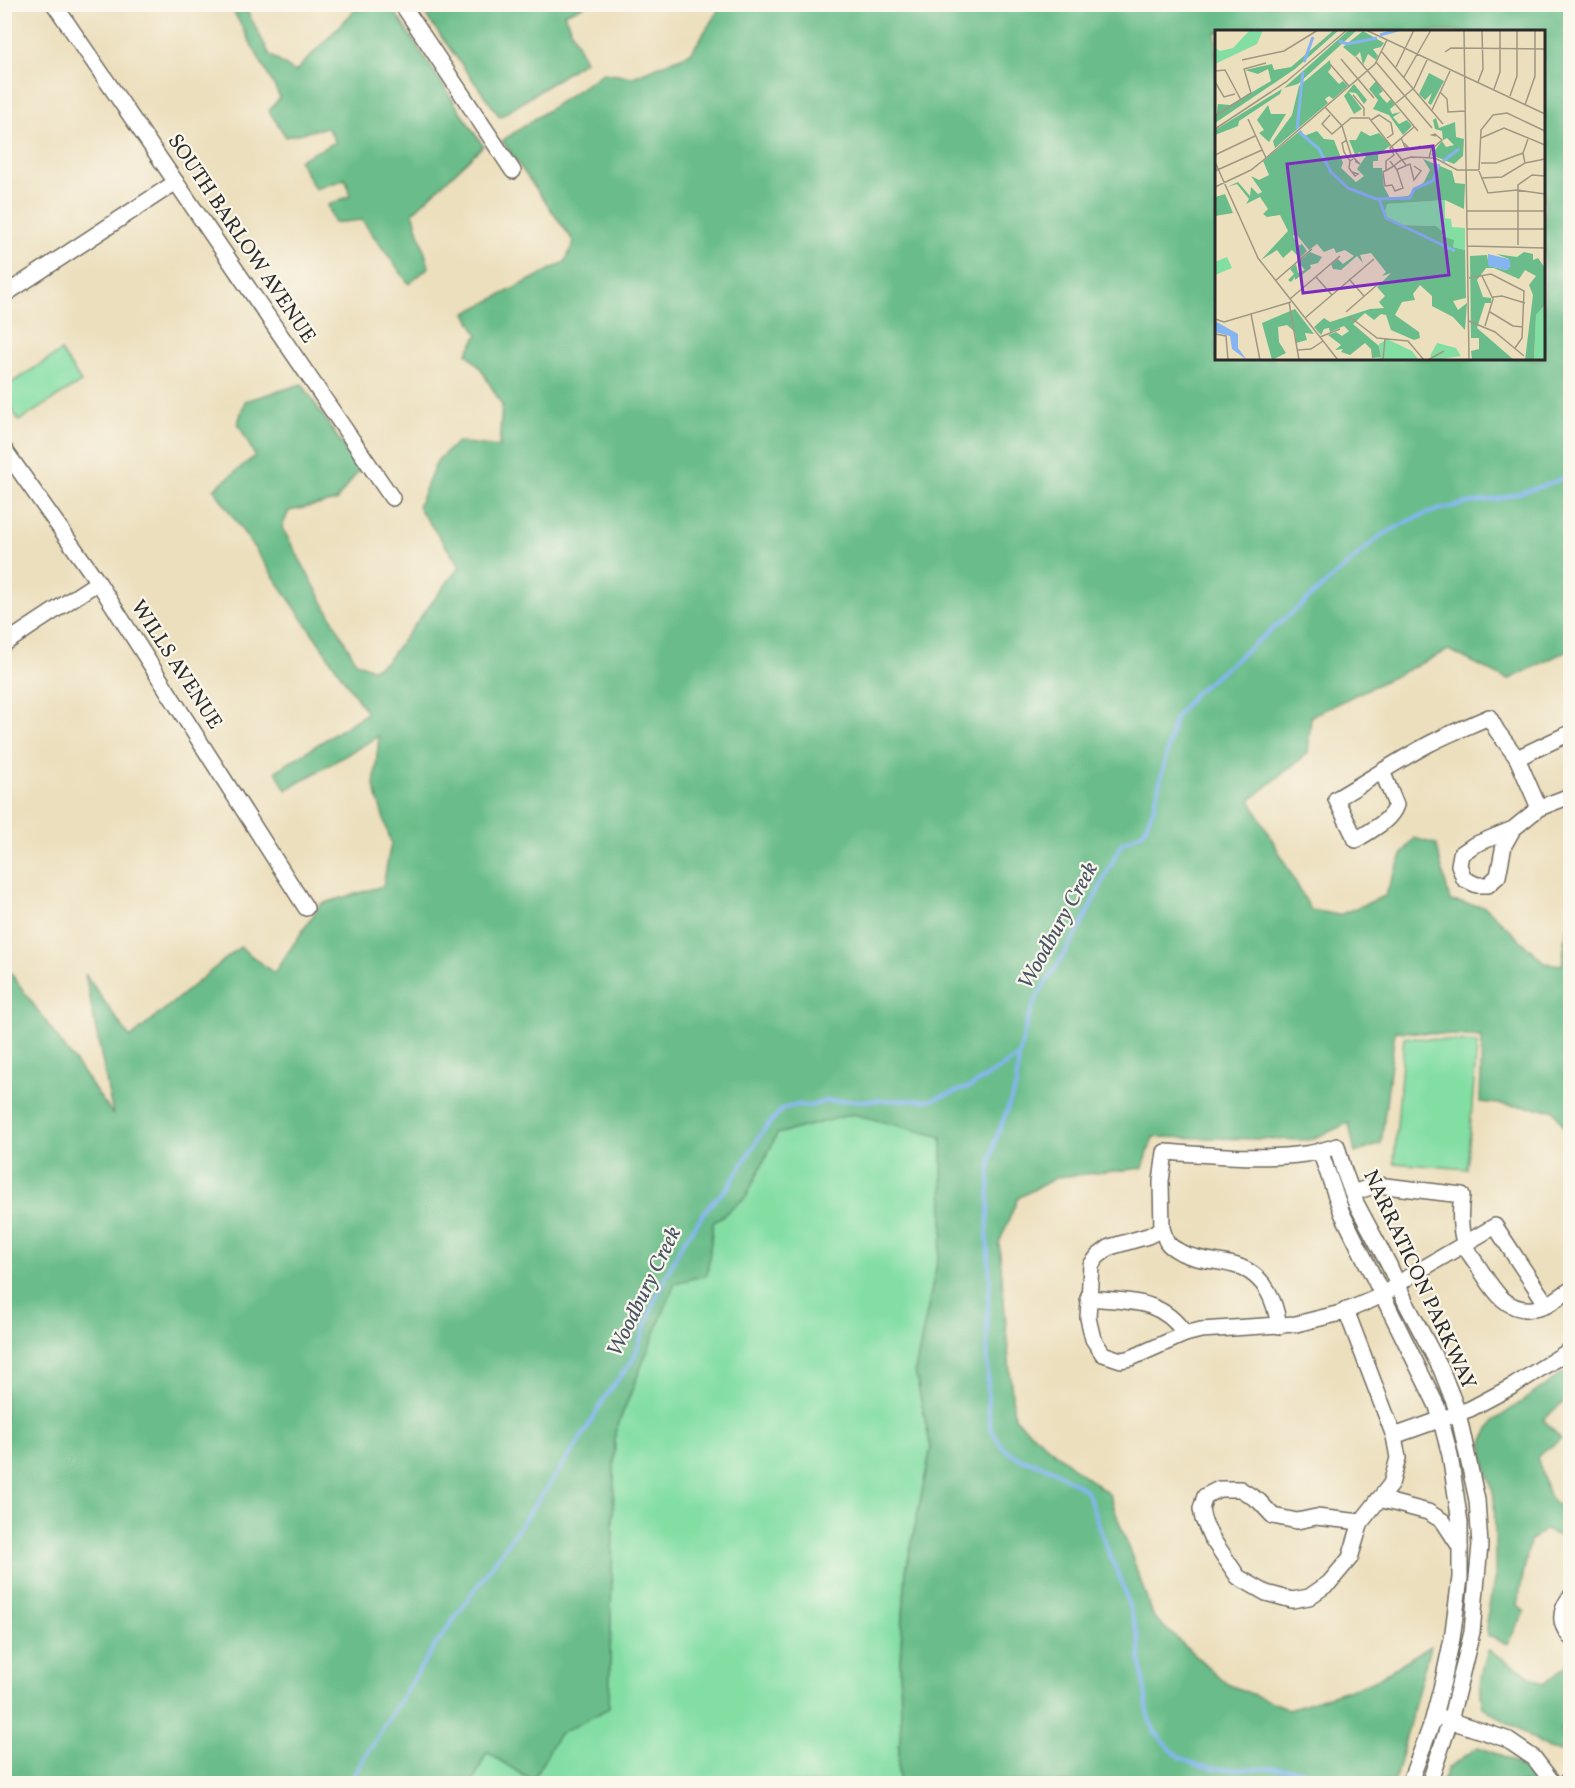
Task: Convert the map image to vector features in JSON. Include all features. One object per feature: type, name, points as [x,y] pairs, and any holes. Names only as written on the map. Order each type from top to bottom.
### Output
[{"type":"street","name":"SOUTH BARLOW AVENUE","points":[[54,4],[392,498]]},
{"type":"street","points":[[402,4],[513,171]]},
{"type":"street","points":[[4,295],[176,182]]},
{"type":"street","name":"WILLS AVENUE","points":[[4,449],[98,582],[306,908]]},
{"type":"street","points":[[4,644],[98,582]]},
{"type":"street","points":[[1382,771],[1396,806],[1394,813],[1356,840],[1336,800],[1382,771],[1430,743],[1489,717],[1517,758],[1539,808]]},
{"type":"street","points":[[1517,758],[1570,733]]},
{"type":"street","points":[[1514,829],[1539,808],[1570,796]]},
{"type":"street","name":"NARRATICON PARKWAY","points":[[1409,1784],[1434,1716],[1452,1639],[1460,1578],[1459,1512],[1450,1455],[1437,1406],[1342,1214],[1320,1151],[1337,1146],[1352,1193],[1441,1369],[1458,1413],[1477,1500],[1480,1545],[1472,1632],[1450,1721],[1429,1784]]},
{"type":"street","points":[[1279,1326],[1272,1297],[1264,1284],[1254,1275],[1240,1267],[1191,1257],[1167,1244],[1162,1229],[1161,1181],[1165,1152],[1283,1156],[1320,1151]]},
{"type":"street","points":[[1352,1193],[1377,1185],[1462,1195],[1464,1244],[1499,1297],[1522,1308],[1539,1308],[1570,1290]]},
{"type":"street","points":[[1162,1229],[1148,1236],[1110,1247],[1091,1265],[1088,1318],[1093,1339],[1103,1354],[1121,1360],[1131,1358],[1185,1334],[1201,1330],[1296,1324],[1346,1310],[1399,1285],[1410,1276],[1495,1226],[1547,1305]]},
{"type":"street","points":[[1088,1298],[1142,1304],[1157,1308],[1167,1313],[1185,1334]]},
{"type":"street","points":[[1346,1310],[1394,1436],[1398,1458],[1391,1484],[1361,1522],[1350,1558],[1329,1583],[1309,1597],[1292,1600],[1266,1593],[1238,1577],[1211,1537],[1201,1509],[1205,1496],[1219,1489],[1240,1489],[1259,1501],[1273,1516],[1297,1521],[1316,1517],[1361,1522]]},
{"type":"street","points":[[1394,1436],[1470,1409],[1513,1386],[1570,1350]]},
{"type":"street","points":[[1379,1499],[1428,1512],[1443,1521],[1460,1548]]},
{"type":"street","points":[[1570,1597],[1562,1614],[1562,1627],[1570,1637]]},
{"type":"street","points":[[1434,1716],[1506,1739],[1534,1758],[1554,1784]]},
{"type":"street","points":[[1565,1784],[1570,1779]]},
{"type":"green space","points":[[230,5],[244,5],[270,55],[295,72],[360,5],[390,5],[483,146],[413,212],[429,267],[409,284],[362,220],[334,223],[328,205],[350,196],[346,179],[315,189],[299,160],[336,142],[327,127],[286,137],[269,111],[280,97]]},
{"type":"green space","points":[[442,5],[586,5],[564,14],[585,61],[500,117],[426,16]]},
{"type":"green space","points":[[716,5],[1570,5],[1570,649],[1508,680],[1449,650],[1311,716],[1308,753],[1250,800],[1311,910],[1339,915],[1385,896],[1403,853],[1414,838],[1436,844],[1450,901],[1485,907],[1545,963],[1562,965],[1567,928],[1570,925],[1570,1137],[1554,1110],[1480,1102],[1482,1037],[1395,1031],[1381,1144],[1355,1153],[1349,1123],[1310,1140],[1153,1137],[1143,1168],[1057,1177],[1018,1198],[999,1243],[1014,1418],[1109,1494],[1154,1618],[1227,1684],[1289,1709],[1372,1682],[1430,1646],[1394,1783],[900,1783],[898,1770],[901,1719],[900,1660],[906,1571],[931,1448],[915,1371],[943,1234],[942,1137],[853,1114],[777,1134],[746,1197],[713,1223],[707,1275],[675,1283],[615,1432],[609,1708],[558,1735],[532,1781],[487,1752],[472,1783],[5,1783],[5,965],[113,1115],[85,974],[130,1038],[240,947],[274,973],[321,904],[383,886],[391,843],[374,786],[379,736],[286,790],[276,771],[367,713],[214,489],[255,456],[238,423],[245,401],[302,384],[359,470],[336,501],[289,511],[282,527],[356,662],[372,669],[386,662],[460,566],[418,507],[437,461],[457,442],[499,447],[502,405],[481,369],[467,353],[478,335],[466,313],[565,262],[574,242],[502,141],[603,73],[633,77],[691,53],[718,11]]},
{"type":"green space","points":[[61,351],[81,382],[19,421],[5,398],[5,387]]},
{"type":"green space","points":[[1404,1037],[1477,1043],[1467,1169],[1394,1163]]},
{"type":"green space","points":[[853,1114],[942,1136],[943,1234],[915,1371],[931,1448],[906,1571],[900,1660],[901,1719],[898,1770],[900,1783],[472,1784],[487,1752],[532,1781],[558,1735],[609,1707],[615,1432],[675,1282],[707,1275],[713,1223],[746,1197],[777,1134]]},
{"type":"green space","points":[[1570,1368],[1570,1397],[1543,1419],[1561,1439],[1537,1457],[1549,1496],[1556,1504],[1570,1509],[1570,1526],[1560,1536],[1545,1530],[1530,1541],[1517,1605],[1525,1612],[1507,1644],[1488,1636],[1486,1622],[1495,1576],[1495,1532],[1494,1496],[1484,1457],[1483,1440],[1494,1421]]},
{"type":"green space","points":[[1488,1650],[1544,1684],[1570,1663],[1569,1720],[1560,1730],[1562,1739],[1570,1739],[1570,1754],[1548,1749],[1483,1707],[1481,1678]]},
{"type":"green space","points":[[1478,1747],[1517,1765],[1536,1783],[1441,1783],[1448,1768]]},
{"type":"waterway","points":[[1327,1784],[1318,1777],[1300,1770],[1223,1769],[1197,1765],[1182,1758],[1169,1748],[1155,1732],[1149,1719],[1139,1640],[1122,1583],[1105,1544],[1087,1491],[1051,1469],[1016,1457],[1002,1447],[990,1427],[987,1320],[990,1280],[987,1239],[990,1164],[995,1142],[1016,1086],[1019,1056],[1027,1022],[1037,997],[1079,930],[1121,844],[1143,832],[1154,807],[1175,718],[1194,694],[1379,537],[1410,520],[1437,510],[1498,499],[1546,485],[1570,475]]},
{"type":"waterway","name":"Woodbury Creek","points":[[348,1784],[428,1656],[579,1442],[605,1397],[634,1358],[655,1300],[682,1244],[709,1206],[729,1186],[763,1131],[782,1109],[796,1105],[810,1106],[826,1101],[931,1100],[972,1086],[1019,1056]]}]
